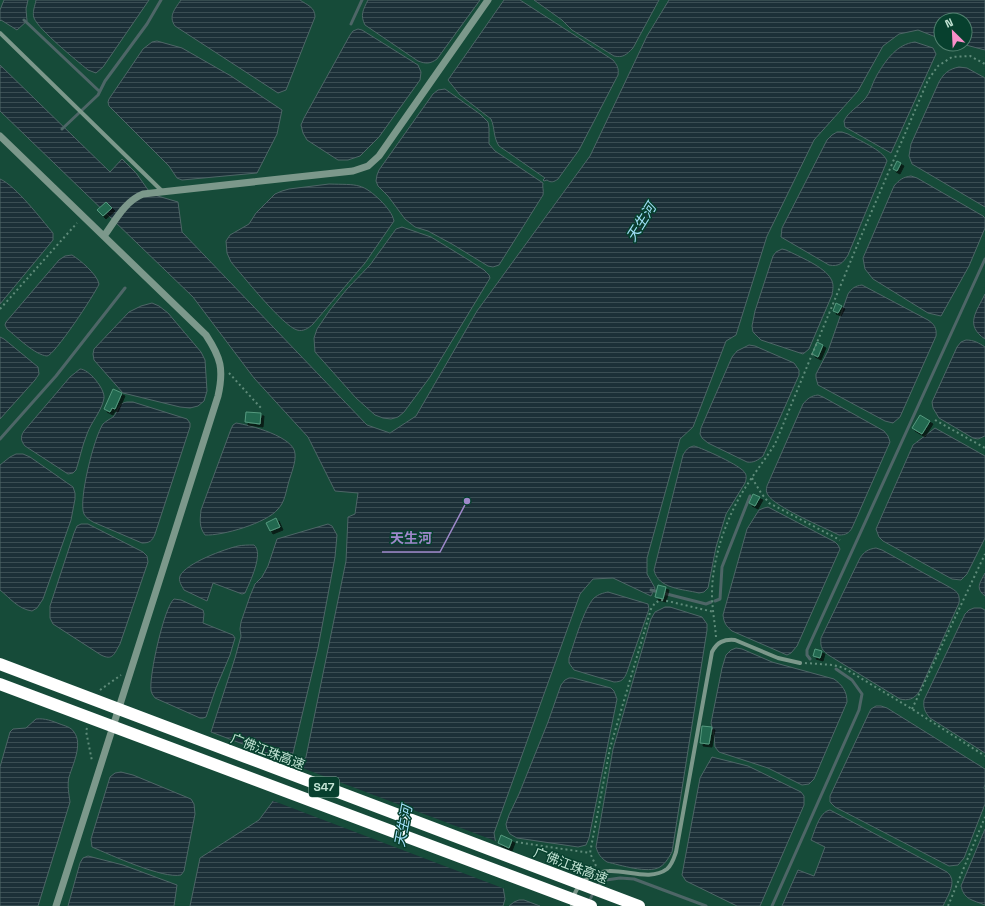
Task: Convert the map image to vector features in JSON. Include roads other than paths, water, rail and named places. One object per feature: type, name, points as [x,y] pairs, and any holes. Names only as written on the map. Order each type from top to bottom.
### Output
[{"type":"highway","name":"广佛江珠高速","points":[[0,664],[634,904]]},
{"type":"highway","name":"S47","points":[[0,684],[591,906]]},
{"type":"street","points":[[104,236],[130,201],[143,194],[353,171],[368,166],[378,156],[488,0]]},
{"type":"street","points":[[0,33],[162,192]]},
{"type":"street","points":[[0,136],[206,335],[215,348],[220,363],[222,380],[56,906]]},
{"type":"street","points":[[572,906],[575,890],[585,880],[599,873],[608,871],[650,875],[659,873],[668,868],[673,861],[676,852],[712,652],[717,644],[728,639],[735,640],[778,658],[800,663]]},
{"type":"water","points":[[4,0],[28,0],[26,9],[27,21],[17,30],[1,20],[0,21],[0,10]]},
{"type":"water","points":[[36,0],[149,0],[103,67],[96,73],[88,70],[75,59],[50,37],[37,23],[33,14]]},
{"type":"water","points":[[181,0],[300,0],[310,7],[314,11],[315,17],[286,90],[278,93],[175,26],[172,16]]},
{"type":"water","points":[[368,0],[480,0],[437,59],[430,63],[426,63],[418,61],[365,25],[363,12]]},
{"type":"water","points":[[504,0],[520,0],[613,60],[618,68],[618,75],[579,150],[558,179],[554,181],[544,181],[543,180],[545,178],[499,146],[491,119],[460,95],[448,80]]},
{"type":"water","points":[[534,0],[659,0],[633,48],[620,57],[614,56],[572,30],[562,20]]},
{"type":"water","points":[[669,0],[985,0],[985,50],[973,47],[973,12],[933,12],[933,36],[918,30],[899,34],[883,46],[858,91],[814,140],[767,236],[736,335],[726,341],[693,427],[680,439],[647,558],[647,574],[655,588],[651,596],[613,578],[593,579],[580,594],[494,833],[505,899],[503,906],[190,906],[200,858],[259,820],[306,757],[346,561],[348,517],[355,514],[358,493],[335,491],[308,437],[254,378],[193,297],[0,111],[0,65],[110,172],[122,159],[136,173],[151,194],[178,202],[182,232],[367,425],[390,433],[416,416],[477,311],[590,156],[647,36]]},
{"type":"water","points":[[358,29],[362,30],[418,65],[421,72],[420,80],[379,137],[360,156],[348,160],[338,160],[307,140],[301,125],[350,35],[353,31]]},
{"type":"water","points":[[157,41],[182,48],[231,76],[282,110],[277,134],[257,173],[182,180],[177,178],[169,166],[109,106],[109,99],[143,49],[152,42]]},
{"type":"water","points":[[915,42],[933,48],[933,52],[936,54],[891,153],[845,127],[844,121],[867,96],[877,75],[888,58],[897,49],[909,43]]},
{"type":"water","points":[[959,67],[967,68],[985,78],[985,207],[912,164],[909,156],[911,144],[939,82],[947,72]]},
{"type":"water","points":[[445,89],[480,114],[488,122],[489,144],[495,151],[543,183],[543,195],[499,265],[493,267],[488,266],[428,231],[415,227],[405,219],[388,196],[378,186],[376,181],[379,170],[433,94],[438,90]]},
{"type":"water","points":[[837,132],[848,134],[870,146],[881,153],[887,161],[848,255],[840,264],[829,265],[781,237],[782,228],[827,140]]},
{"type":"water","points":[[911,176],[917,178],[985,218],[985,228],[969,266],[941,316],[928,313],[873,279],[865,269],[863,258],[894,186],[901,179]]},
{"type":"water","points":[[0,179],[21,195],[53,233],[53,240],[0,304]]},
{"type":"water","points":[[329,184],[359,186],[370,191],[391,213],[394,221],[365,263],[313,324],[306,329],[297,330],[282,320],[253,289],[231,262],[227,253],[226,241],[230,235],[249,224],[256,213],[275,194],[289,189]]},
{"type":"water","points":[[402,227],[431,237],[484,270],[490,278],[430,377],[404,412],[398,417],[391,419],[375,415],[356,398],[315,352],[314,338],[317,329],[330,310],[347,289],[370,265],[396,229]]},
{"type":"water","points":[[782,249],[811,262],[823,270],[833,283],[832,295],[809,349],[803,354],[761,340],[753,332],[752,326],[755,311],[773,256],[776,252]]},
{"type":"water","points":[[72,255],[92,272],[99,284],[83,311],[58,346],[47,356],[42,355],[26,345],[7,329],[5,325],[59,260],[65,256]]},
{"type":"water","points":[[862,285],[928,320],[936,331],[936,336],[900,417],[893,423],[885,421],[818,385],[816,378],[816,374],[828,351],[848,294],[857,286]]},
{"type":"water","points":[[985,294],[985,339],[975,328],[974,318]]},
{"type":"water","points":[[152,303],[168,313],[201,352],[205,360],[207,391],[204,401],[198,406],[190,408],[180,407],[123,393],[94,360],[94,349],[129,312],[141,306]]},
{"type":"water","points":[[0,337],[38,367],[39,374],[0,419]]},
{"type":"water","points":[[966,340],[976,342],[985,347],[985,436],[978,439],[973,438],[939,418],[933,408],[932,402],[957,347],[961,342]]},
{"type":"water","points":[[749,345],[755,346],[794,363],[799,370],[799,375],[763,456],[752,462],[747,462],[708,443],[700,434],[701,428],[732,357],[737,351]]},
{"type":"water","points":[[80,369],[88,372],[96,380],[104,394],[104,398],[103,403],[87,434],[76,470],[73,473],[68,474],[25,446],[22,441],[22,437],[24,431],[70,377]]},
{"type":"water","points":[[818,395],[884,431],[890,442],[852,528],[844,535],[839,535],[790,511],[772,500],[766,490],[803,404],[806,400]]},
{"type":"water","points":[[133,402],[187,419],[190,423],[190,427],[155,534],[149,542],[145,543],[93,522],[84,514],[83,507],[85,483],[91,455],[99,431],[103,424],[115,415],[121,404]]},
{"type":"water","points":[[236,423],[261,429],[288,442],[293,448],[295,461],[284,500],[278,509],[272,514],[255,524],[244,528],[213,535],[205,535],[200,520],[201,510],[231,429]]},
{"type":"water","points":[[935,428],[985,456],[985,538],[967,574],[961,580],[952,579],[883,541],[879,537],[876,529],[913,445]]},
{"type":"water","points":[[694,446],[737,466],[745,473],[746,477],[745,483],[726,514],[716,547],[708,588],[704,592],[699,593],[666,585],[656,576],[654,570],[683,455],[687,449]]},
{"type":"water","points":[[16,454],[23,454],[30,457],[73,487],[75,493],[71,520],[43,599],[37,608],[32,611],[18,606],[0,590],[0,465]]},
{"type":"water","points":[[768,507],[835,542],[840,549],[797,646],[787,655],[732,631],[728,628],[723,615],[747,529],[759,510]]},
{"type":"water","points":[[81,524],[88,524],[143,552],[147,556],[148,562],[120,644],[111,657],[101,655],[53,624],[50,618],[50,606],[74,533],[77,526]]},
{"type":"water","points":[[328,524],[332,526],[337,535],[335,557],[318,648],[293,753],[288,761],[211,732],[241,636],[241,622],[255,584],[262,577],[268,566],[277,539]]},
{"type":"water","points":[[254,545],[258,554],[257,561],[245,593],[242,594],[213,583],[207,601],[184,590],[180,583],[180,576],[190,566],[206,557],[224,550],[240,546]]},
{"type":"water","points":[[876,548],[951,588],[957,592],[959,596],[959,603],[919,692],[913,698],[908,700],[900,699],[830,656],[821,646],[821,638],[860,558],[866,551]]},
{"type":"water","points":[[985,573],[985,596],[980,590],[979,585]]},
{"type":"water","points":[[608,592],[648,604],[649,609],[625,677],[617,682],[574,670],[569,663],[569,658],[580,626],[590,603],[594,598]]},
{"type":"water","points":[[174,599],[181,600],[203,610],[203,623],[233,635],[235,638],[206,717],[203,718],[155,698],[151,691],[152,671],[158,642],[166,615]]},
{"type":"water","points":[[665,607],[670,607],[702,617],[707,624],[707,630],[672,852],[666,862],[660,867],[648,870],[626,867],[607,862],[600,856],[596,847],[613,749],[651,619],[655,612]]},
{"type":"water","points":[[974,608],[981,608],[985,610],[985,753],[930,718],[924,708],[924,700],[965,614]]},
{"type":"water","points":[[736,648],[742,649],[772,662],[834,679],[844,689],[847,702],[814,779],[809,784],[802,785],[768,768],[719,752],[715,747],[711,723],[722,668],[726,655],[731,650]]},
{"type":"water","points":[[569,678],[611,688],[617,699],[589,838],[586,845],[578,847],[517,838],[510,834],[506,824],[548,722],[561,685]]},
{"type":"water","points":[[876,706],[887,708],[985,769],[985,804],[964,858],[958,865],[949,866],[835,807],[830,802],[830,796],[868,715],[871,709]]},
{"type":"water","points":[[36,719],[48,720],[68,727],[73,730],[77,737],[78,742],[76,754],[68,780],[70,802],[38,906],[0,906],[0,767],[10,732],[13,729],[26,728]]},
{"type":"water","points":[[712,757],[748,766],[801,792],[804,796],[804,805],[760,906],[737,906],[686,881],[682,875],[700,778]]},
{"type":"water","points":[[121,772],[133,775],[191,799],[194,804],[195,814],[184,871],[181,875],[173,875],[150,870],[92,847],[91,839],[110,777],[115,773]]},
{"type":"water","points":[[830,810],[947,872],[952,880],[952,884],[943,906],[782,906],[798,870],[814,876],[825,847],[811,840],[820,818],[826,811]]},
{"type":"water","points":[[985,829],[985,905],[967,897],[962,891],[961,886]]},
{"type":"water","points":[[88,856],[123,865],[177,885],[174,906],[68,906],[80,863],[83,858]]},
{"type":"water","points":[[519,900],[524,900],[540,906],[509,906]]},
{"type":"waterway","points":[[62,129],[98,95],[105,81],[147,24],[161,0]]},
{"type":"waterway","points":[[351,24],[362,0]]},
{"type":"waterway","points":[[24,20],[99,91]]},
{"type":"waterway","points":[[810,659],[807,655],[807,650],[985,259]]},
{"type":"waterway","points":[[0,439],[56,376],[125,288]]},
{"type":"waterway","points":[[715,601],[720,599],[722,567],[750,496]]},
{"type":"waterway","points":[[651,590],[706,604],[711,602]]},
{"type":"waterway","points":[[772,906],[859,710],[862,694],[852,680],[836,669]]},
{"type":"waterway","points":[[597,886],[606,880],[620,878],[634,879],[706,906]]},
{"type":"waterway","points":[[589,902],[594,891]]},
{"type":"place","name":"天生河","points":[[467,501]]}]
